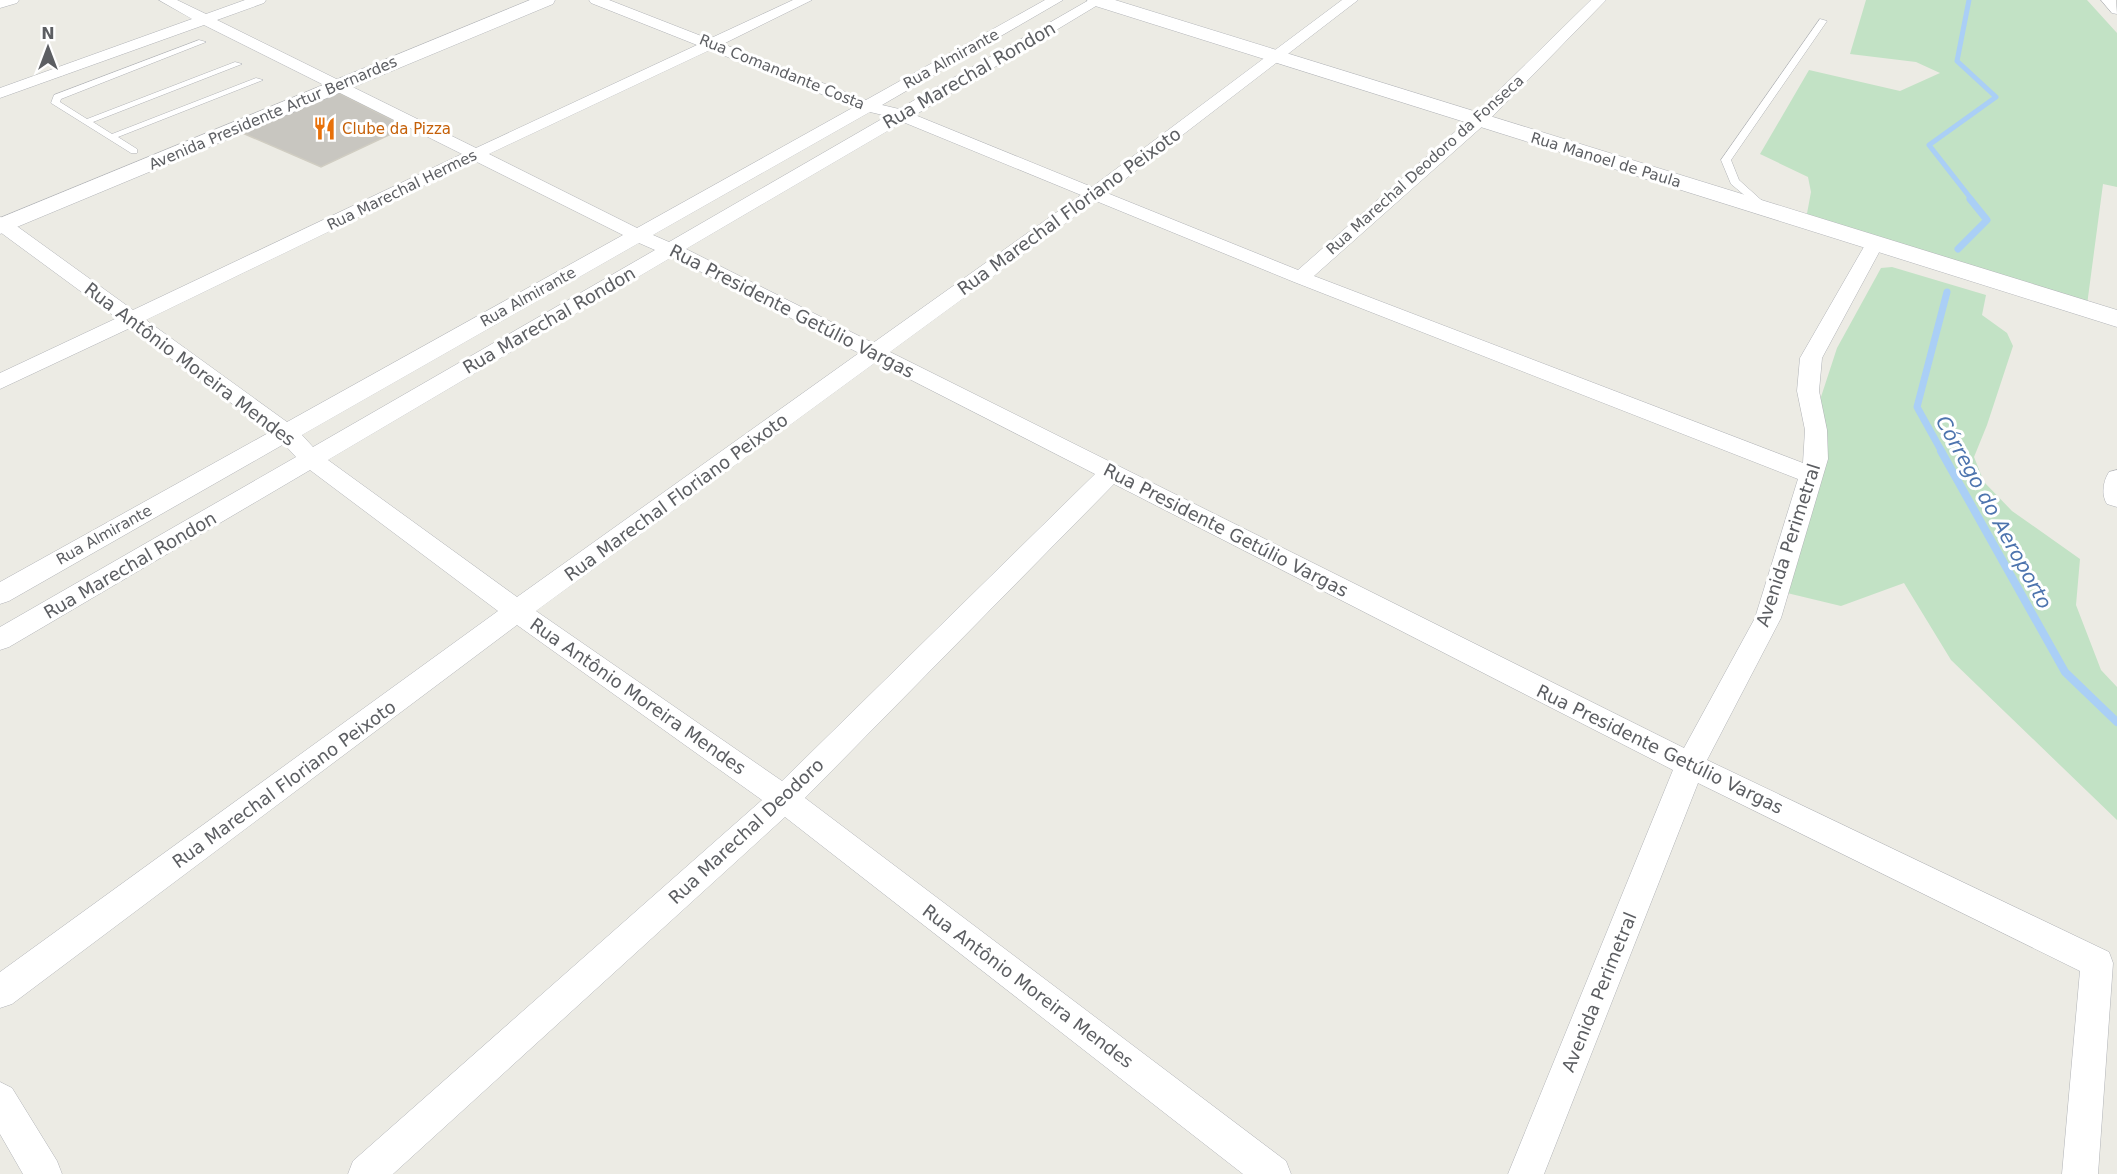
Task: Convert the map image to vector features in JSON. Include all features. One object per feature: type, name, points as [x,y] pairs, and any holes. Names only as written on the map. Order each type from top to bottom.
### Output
[{"type":"main road","name":"Avenida Presidente Artur Bernardes","points":[[1,220],[509,0]]},
{"type":"main road","name":"Avenida Presidente Artur Bernardes","points":[[1,220],[134,151],[546,0]]},
{"type":"main road","name":"Rua Manoel de Paula","points":[[1098,0],[2117,320]]},
{"type":"street","points":[[0,4],[12,0]]},
{"type":"street","name":"Rua Presidente Getúlio Vargas","points":[[166,0],[637,235],[670,249],[1690,765],[2097,963],[2080,1174]]},
{"type":"street","points":[[0,93],[259,0]]},
{"type":"street","name":"Rua Comandante Costa","points":[[596,0],[867,106],[900,115],[1301,278],[1811,475]]},
{"type":"street","name":"Rua Marechal Hermes","points":[[0,382],[476,154],[805,0]]},
{"type":"street","name":"Rua Almirante","points":[[0,594],[1056,0]]},
{"type":"street","name":"Rua Marechal Rondon","points":[[0,640],[1098,0]]},
{"type":"street","name":"Rua Marechal Floriano Peixoto","points":[[0,992],[518,611],[1094,194],[1351,0]]},
{"type":"street","name":"Rua Marechal Deodoro da Fonseca","points":[[1301,278],[1479,120],[1599,0]]},
{"type":"street","points":[[2108,0],[2117,10]]},
{"type":"street","name":"Rua Antônio Moreira Mendes","points":[[1,220],[287,432],[311,459],[518,611],[784,799],[1273,1174]]},
{"type":"street","name":"Avenida Perimetral","points":[[1527,1174],[1690,765],[1768,618],[1816,459],[1816,430],[1808,391],[1811,358],[1874,245]]},
{"type":"street","name":"Rua Marechal Deodoro","points":[[366,1174],[784,799],[1111,473]]},
{"type":"street","points":[[0,1100],[44,1174]]},
{"type":"lane","points":[[1771,212],[1737,187],[1728,173],[1726,160],[1823,21]]},
{"type":"lane","points":[[134,151],[55,103],[57,97],[202,42]]},
{"type":"lane","points":[[86,122],[238,64]]},
{"type":"lane","points":[[111,137],[259,80]]},
{"type":"green space","points":[[1866,0],[2087,0],[2117,33],[2117,187],[2103,184],[2087,305],[1806,219],[1811,192],[1808,177],[1760,154],[1809,70],[1900,91],[1940,73],[1916,62],[1850,54]]},
{"type":"green space","points":[[1892,267],[1986,295],[1982,315],[2007,333],[2013,346],[1974,457],[1984,482],[2012,511],[2080,559],[2076,605],[2101,670],[2117,687],[2117,820],[1951,660],[1904,583],[1841,606],[1787,593],[1820,400],[1837,348],[1881,268]]},
{"type":"building","name":"Clube da Pizza","points":[[337,92],[406,127],[321,167],[240,132]]},
{"type":"waterway","name":"Córrego do Aeroporto","points":[[1969,0],[1957,61],[1996,97],[1929,145],[1972,200]]},
{"type":"waterway","name":"Córrego do Aeroporto","points":[[1958,249],[1987,220],[1970,199]]},
{"type":"waterway","name":"Córrego do Aeroporto","points":[[1942,452],[1917,407],[1947,292]]},
{"type":"waterway","name":"Córrego do Aeroporto","points":[[1941,451],[2065,672],[2117,722]]},
{"type":"place","name":"Clube da Pizza","points":[[324,129]]}]
